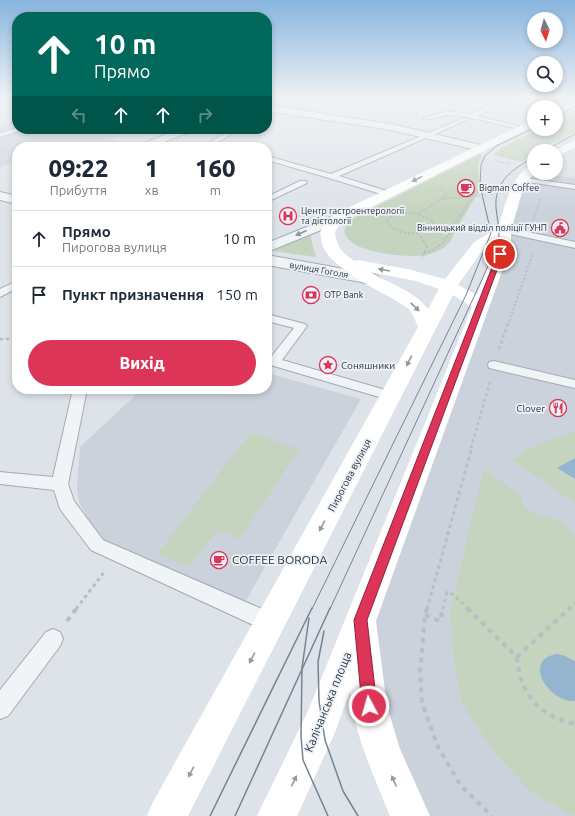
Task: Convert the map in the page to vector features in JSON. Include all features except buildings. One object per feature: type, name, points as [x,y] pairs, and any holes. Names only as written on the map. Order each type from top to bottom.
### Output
[{"type":"main road","points":[[426,326],[424,316],[414,305],[344,263],[328,245],[326,237],[327,230],[336,220],[504,137]]},
{"type":"main road","points":[[563,150],[575,143]]},
{"type":"main road","points":[[361,620],[480,304],[492,277],[504,242],[504,230],[516,189],[522,179],[527,174]]},
{"type":"main road","name":"Пирогова вулиця","points":[[271,623],[391,396],[426,326],[449,286],[479,245],[504,230]]},
{"type":"main road","points":[[344,263],[423,276],[449,286],[480,304]]},
{"type":"main road","points":[[423,276],[442,274],[460,269]]},
{"type":"main road","points":[[372,279],[417,288],[449,286],[492,277]]},
{"type":"main road","name":"Калічанська площа","points":[[277,816],[321,722],[361,620]]},
{"type":"main road","name":"Калічанська площа","points":[[361,620],[369,706],[383,753],[410,816]]},
{"type":"main road","points":[[170,813],[271,623]]},
{"type":"street","points":[[156,142],[168,137]]},
{"type":"street","points":[[435,137],[481,148]]},
{"type":"street","points":[[0,196],[12,199]]},
{"type":"street","points":[[272,246],[336,220]]},
{"type":"street","name":"вулиця Гоголя","points":[[272,254],[344,263]]},
{"type":"street","name":"вулиця Гоголя","points":[[272,261],[372,279]]},
{"type":"lane","points":[[332,176],[421,137]]},
{"type":"lane","points":[[272,159],[332,176],[386,194]]},
{"type":"lane","points":[[522,179],[575,187]]},
{"type":"lane","points":[[272,198],[303,183]]},
{"type":"lane","points":[[504,230],[575,245]]},
{"type":"lane","points":[[0,294],[12,287]]},
{"type":"lane","points":[[272,318],[301,326],[272,359]]},
{"type":"lane","points":[[272,362],[391,396]]},
{"type":"lane","points":[[494,365],[575,384]]},
{"type":"lane","points":[[79,394],[60,484],[66,504],[97,545],[271,623]]},
{"type":"lane","points":[[0,478],[60,484]]},
{"type":"lane","points":[[0,708],[53,639]]},
{"type":"path","points":[[424,253],[436,249],[444,243],[476,190]]},
{"type":"path","points":[[492,816],[461,786],[438,747],[422,704],[420,672],[425,615],[494,365],[540,233],[532,225],[542,193]]},
{"type":"path","points":[[442,199],[497,194]]},
{"type":"path","points":[[418,233],[428,231],[433,227],[433,222],[418,214],[407,213],[396,214],[389,217],[386,221],[388,226],[395,230],[418,233],[427,246],[422,258]]},
{"type":"path","points":[[0,339],[12,338]]},
{"type":"path","points":[[53,639],[117,555]]},
{"type":"path","points":[[425,615],[440,621],[447,592],[454,595],[517,657],[517,670],[521,684],[529,696],[542,710],[555,718],[575,724]]},
{"type":"path","points":[[517,657],[575,603]]},
{"type":"shaded area","points":[[0,137],[114,137],[109,139],[120,142],[12,142],[12,163],[0,167]]},
{"type":"shaded area","points":[[563,177],[575,178],[575,816],[410,816],[361,620],[517,189],[527,180],[563,180]]},
{"type":"shaded area","points":[[272,374],[361,399],[245,602],[99,538],[79,502],[77,488],[80,447],[137,394],[272,394]]},
{"type":"green space","points":[[522,137],[566,137],[553,144],[527,144],[527,158],[521,162],[493,155],[503,147]]},
{"type":"green space","points":[[480,154],[482,155],[478,165],[480,191],[449,243],[442,249],[427,255],[419,256],[382,253],[358,246],[350,241],[345,234],[345,228],[350,220]]},
{"type":"green space","points":[[311,232],[311,239],[316,257],[273,251]]},
{"type":"green space","points":[[575,431],[575,458],[557,468],[575,479],[575,503],[512,460],[536,445]]},
{"type":"green space","points":[[250,433],[299,449],[240,539],[217,530],[190,567],[157,554]]},
{"type":"green space","points":[[484,469],[520,495],[524,505],[530,510],[544,517],[554,518],[575,533],[575,661],[544,658],[541,666],[541,673],[547,688],[553,694],[567,701],[575,701],[575,815],[571,815],[530,791],[494,752],[462,704],[454,662],[450,611]]},
{"type":"water","points":[[575,458],[575,479],[557,468]]},
{"type":"water","points":[[558,654],[575,661],[575,701],[565,700],[556,695],[542,680],[540,671],[541,663],[547,657]]},
{"type":"tram line","points":[[312,609],[466,295],[491,233],[480,185],[481,165],[485,156],[496,146],[515,137]]},
{"type":"tram line","points":[[557,144],[569,137]]},
{"type":"tram line","points":[[330,609],[494,252],[499,235],[496,208],[498,190],[506,177],[512,171],[527,161]]},
{"type":"tram line","points":[[210,816],[312,608]]},
{"type":"tram line","points":[[302,669],[330,608]]},
{"type":"tram line","points":[[302,669],[309,618]]},
{"type":"tram line","points":[[324,631],[318,662],[319,701],[325,740],[343,791],[358,816]]},
{"type":"tram line","points":[[235,816],[302,669]]},
{"type":"tram line","points":[[302,669],[301,736],[303,760],[328,816]]},
{"type":"place","name":"Bigman Coffee","points":[[466,188]]},
{"type":"place","name":"Центр гастроентерології та дієтології","points":[[288,216]]},
{"type":"place","name":"Вінницький відділ поліції ГУНП","points":[[560,228]]},
{"type":"place","name":"OTP Bank","points":[[311,295]]},
{"type":"place","name":"Соняшники","points":[[328,365]]},
{"type":"place","name":"Clover","points":[[558,408]]},
{"type":"place","name":"COFFEE BORODA","points":[[219,560]]},
{"type":"route","points":[[369,706],[361,620],[500,254]]}]
